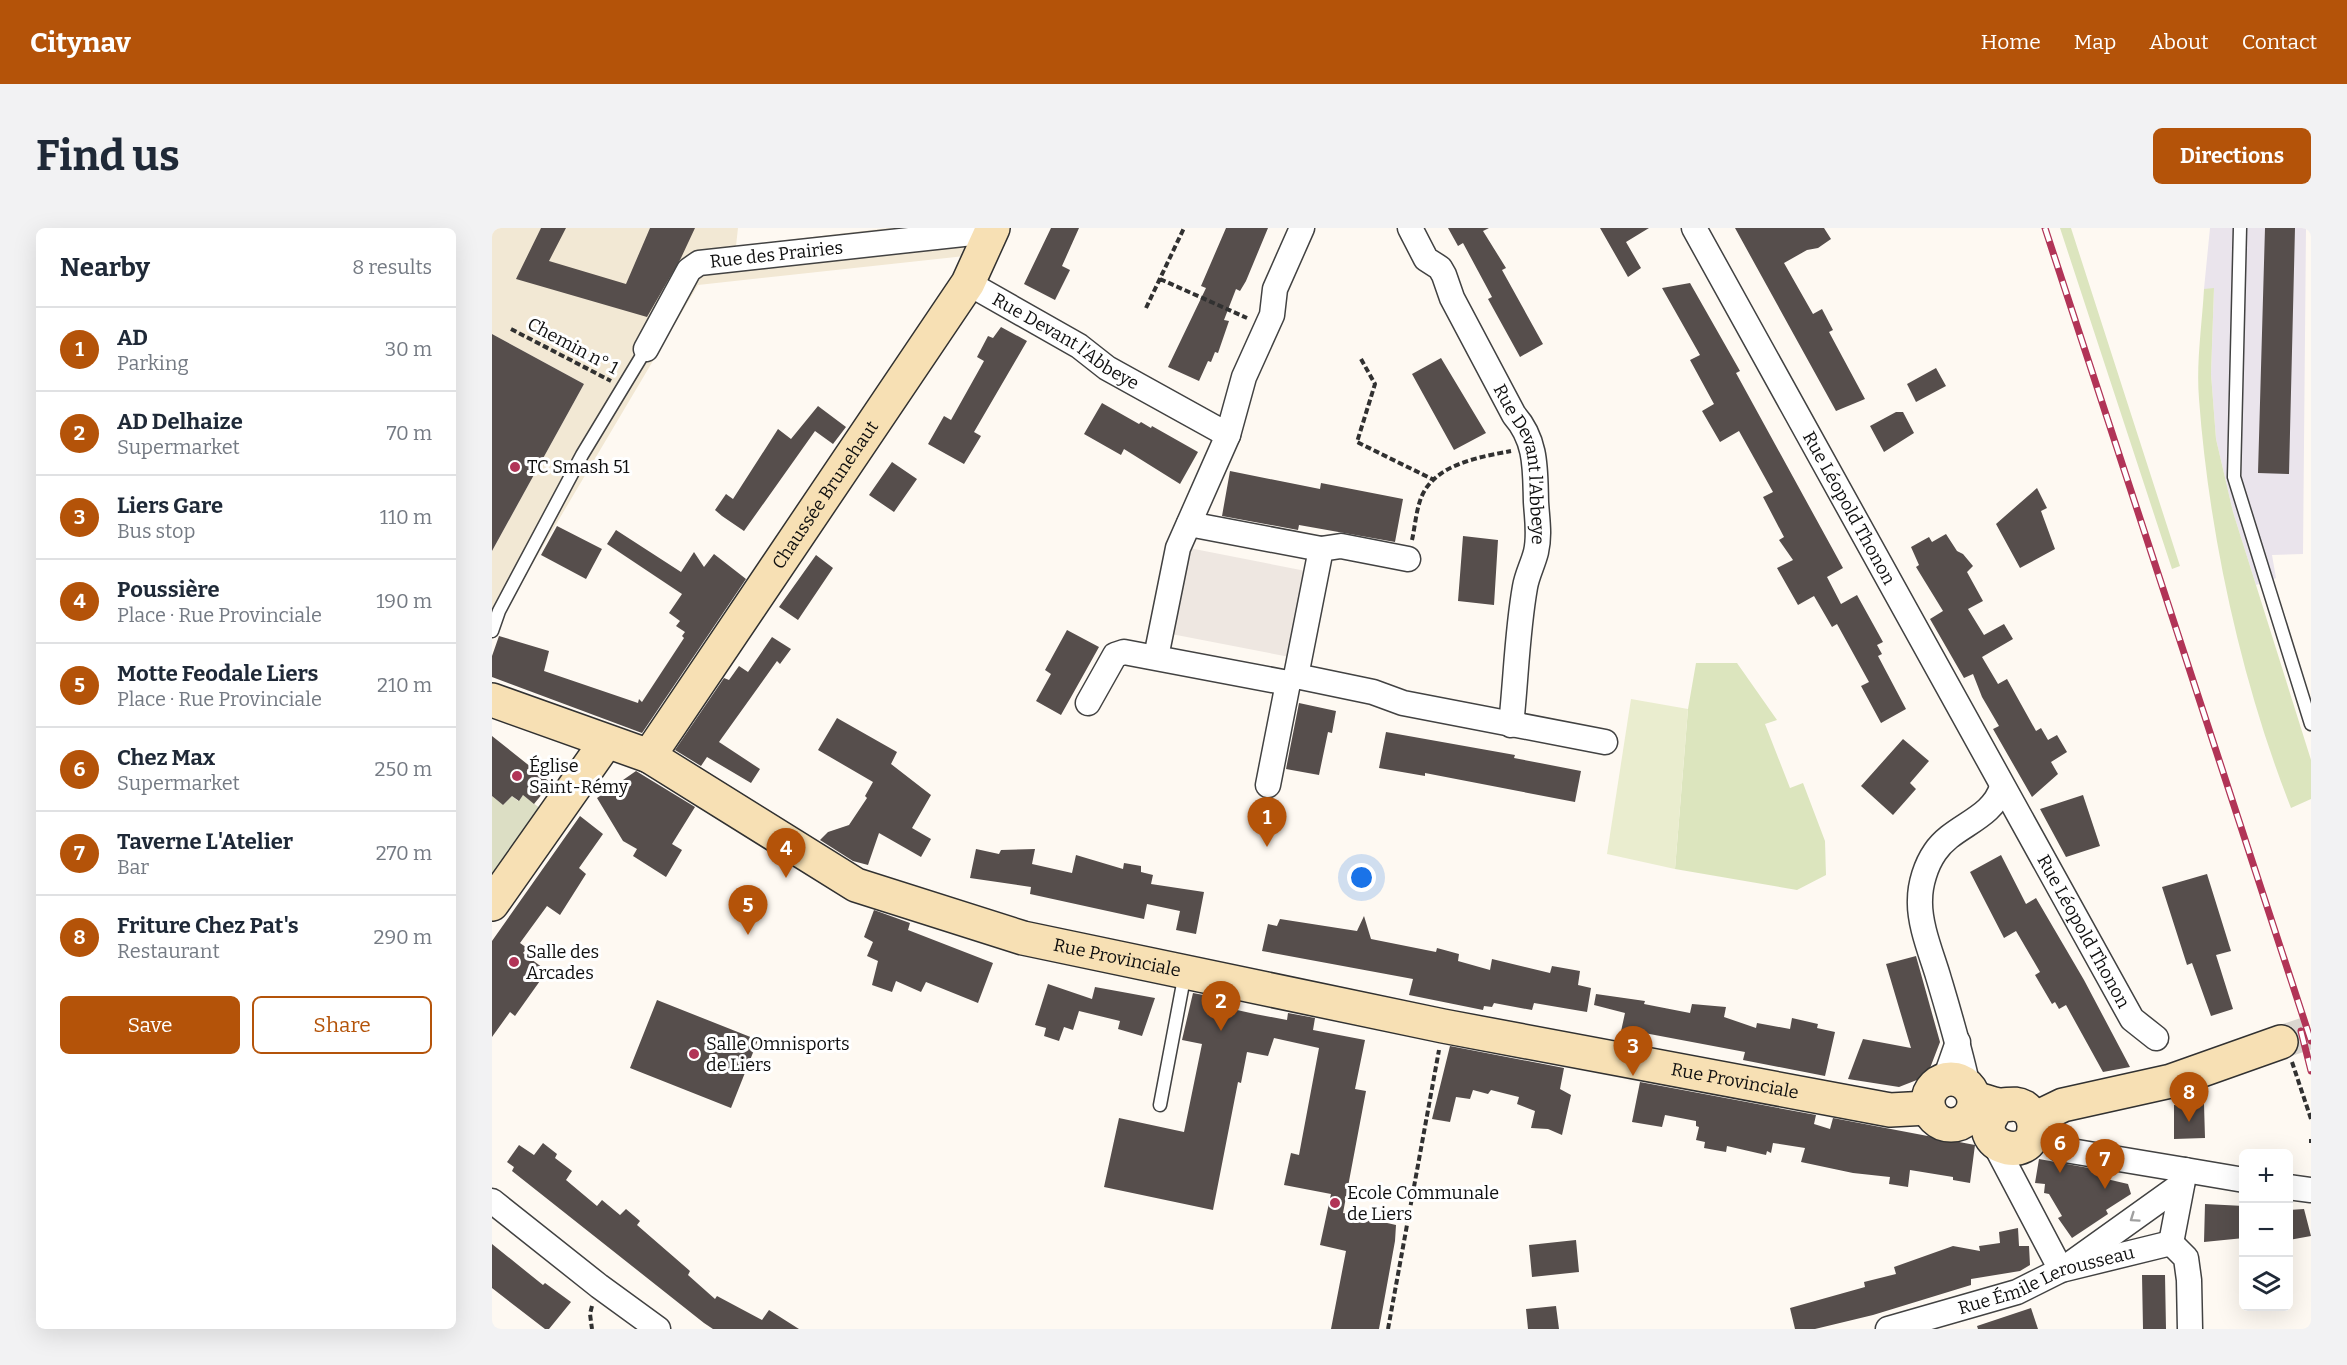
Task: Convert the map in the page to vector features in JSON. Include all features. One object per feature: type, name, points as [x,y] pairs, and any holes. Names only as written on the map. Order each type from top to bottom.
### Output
[{"type":"main road","name":"Chaussée Brunehaut","points":[[649,756],[968,283],[992,230]]},
{"type":"main road","name":"Rue Provinciale","points":[[492,700],[649,756],[856,885],[1023,938],[1443,1026],[1890,1110],[1928,1108],[1934,1118],[1944,1125],[1955,1126],[1976,1108],[2002,1147],[2014,1150],[2030,1132],[2062,1105],[2171,1081],[2282,1042]]},
{"type":"main road","points":[[492,904],[606,742]]},
{"type":"street","points":[[1156,657],[1178,548],[1228,435],[1244,377],[1272,315],[1275,289],[1302,228]]},
{"type":"street","name":"Rue Devant l'Abbeye","points":[[1410,228],[1426,259],[1440,268],[1444,275],[1452,298],[1509,406],[1526,430],[1532,447],[1539,520],[1536,550],[1525,586],[1511,725]]},
{"type":"street","name":"Rue Léopold Thonon","points":[[1694,228],[2132,1018],[2156,1038]]},
{"type":"street","name":"Rue des Prairies","points":[[646,349],[689,270],[699,263],[992,230]]},
{"type":"street","name":"Rue Devant l'Abbeye","points":[[968,283],[1079,346],[1107,368],[1228,435]]},
{"type":"street","points":[[1189,524],[1321,549],[1341,546],[1408,559]]},
{"type":"street","points":[[1268,785],[1321,549]]},
{"type":"street","points":[[1088,703],[1115,655],[1124,652],[1373,692],[1403,703],[1605,742]]},
{"type":"street","points":[[2002,787],[1997,802],[1946,838],[1933,854],[1923,880],[1920,902],[1927,939],[1976,1108],[2061,1270],[2183,1177]]},
{"type":"street","points":[[2016,1181],[2030,1132]]},
{"type":"street","points":[[2059,1149],[2183,1177],[2239,1180]]},
{"type":"street","points":[[2183,1177],[2171,1243],[2186,1258],[2190,1280],[2190,1329]]},
{"type":"street","points":[[2293,1188],[2311,1190]]},
{"type":"street","points":[[492,1201],[599,1286],[658,1329]]},
{"type":"street","name":"Rue Émile Lerousseau","points":[[1888,1329],[1957,1320],[2061,1270],[2171,1243]]},
{"type":"lane","points":[[2240,228],[2234,477],[2311,724]]},
{"type":"lane","points":[[492,631],[499,610],[535,543],[646,349]]},
{"type":"lane","points":[[1160,1105],[1185,972]]},
{"type":"path","points":[[1146,308],[1184,228]]},
{"type":"path","points":[[1160,279],[1267,327]]},
{"type":"path","name":"Chemin n° 1","points":[[511,328],[623,387]]},
{"type":"path","points":[[1360,358],[1375,384],[1357,442],[1434,480]]},
{"type":"path","points":[[1408,559],[1421,498],[1434,480],[1467,461],[1532,447]]},
{"type":"path","points":[[1388,1329],[1443,1026]]},
{"type":"shaded area","points":[[492,228],[738,228],[736,246],[888,228],[977,228],[965,256],[698,285],[504,612],[492,607],[492,551],[584,384],[492,334]]},
{"type":"shaded area","points":[[2210,228],[2306,228],[2303,554],[2272,555],[2276,578],[2256,585],[2233,512],[2216,439],[2211,374],[2214,289],[2204,289]]},
{"type":"shaded area","points":[[1179,546],[1316,573],[1300,659],[1161,632]]},
{"type":"green space","points":[[2060,228],[2071,228],[2180,566],[2172,569]]},
{"type":"green space","points":[[2214,288],[2211,374],[2216,439],[2233,512],[2311,760],[2311,799],[2291,808],[2257,710],[2243,658],[2219,554],[2211,502],[2198,372],[2204,289]]},
{"type":"green space","points":[[1696,663],[1737,663],[1777,720],[1765,724],[1790,788],[1803,783],[1825,841],[1826,875],[1797,890],[1675,869],[1688,709]]},
{"type":"green space","points":[[1631,699],[1688,709],[1675,869],[1607,854]]},
{"type":"green space","points":[[523,795],[541,809],[492,876],[492,796],[503,805],[512,796],[518,801]]},
{"type":"building","points":[[541,228],[566,228],[549,261],[626,284],[650,228],[695,228],[681,258],[647,317],[516,279]]},
{"type":"building","points":[[1051,228],[1079,228],[1062,266],[1070,270],[1055,300],[1024,284]]},
{"type":"building","points":[[1226,228],[1268,228],[1246,281],[1240,291],[1236,289],[1224,320],[1229,321],[1218,353],[1215,352],[1211,362],[1208,361],[1199,381],[1168,367],[1206,288],[1201,286]]},
{"type":"building","points":[[1448,228],[1489,228],[1483,231],[1506,268],[1502,270],[1543,344],[1520,357],[1488,299],[1492,297],[1463,243],[1458,246]]},
{"type":"building","points":[[1600,228],[1649,228],[1626,242],[1641,268],[1628,277]]},
{"type":"building","points":[[1735,228],[1824,228],[1831,239],[1818,248],[1807,250],[1784,263],[1813,314],[1822,309],[1833,330],[1829,332],[1865,399],[1836,411]]},
{"type":"building","points":[[2265,228],[2295,228],[2289,474],[2258,473]]},
{"type":"building","points":[[1690,283],[1740,371],[1736,373],[1843,568],[1827,577],[1841,604],[1857,595],[1883,642],[1877,645],[1882,654],[1878,656],[1906,709],[1881,723],[1861,686],[1869,682],[1837,624],[1832,627],[1814,596],[1798,605],[1777,568],[1793,560],[1779,540],[1784,537],[1763,497],[1773,492],[1739,431],[1720,442],[1702,411],[1714,404],[1690,360],[1700,355],[1662,288]]},
{"type":"building","points":[[1001,327],[1027,341],[974,432],[981,436],[964,464],[928,444],[944,416],[951,420],[984,361],[977,357],[988,336],[993,338]]},
{"type":"building","name":"TC Smash 51","points":[[492,334],[584,384],[492,551]]},
{"type":"building","points":[[1441,358],[1486,433],[1454,450],[1412,374]]},
{"type":"building","points":[[1936,368],[1946,386],[1916,402],[1907,384]]},
{"type":"building","points":[[1102,403],[1139,424],[1141,422],[1151,428],[1152,426],[1198,452],[1180,484],[1124,449],[1121,455],[1084,434]]},
{"type":"building","points":[[818,406],[846,427],[833,444],[815,431],[744,531],[715,510],[726,494],[733,499],[778,429],[791,439]]},
{"type":"building","points":[[1896,412],[1903,412],[1914,433],[1884,452],[1870,426]]},
{"type":"building","points":[[892,462],[917,479],[894,512],[869,495]]},
{"type":"building","points":[[1230,471],[1320,489],[1321,483],[1403,499],[1395,542],[1299,525],[1298,530],[1222,516]]},
{"type":"building","points":[[2037,488],[2047,508],[2041,511],[2055,549],[2020,568],[1996,524]]},
{"type":"building","points":[[557,526],[602,549],[586,579],[541,555]]},
{"type":"building","points":[[616,530],[681,572],[694,552],[704,567],[714,554],[746,579],[642,733],[492,677],[492,656],[499,636],[549,651],[544,671],[638,703],[639,699],[642,702],[684,638],[682,636],[685,632],[676,626],[680,621],[669,613],[682,594],[607,544]]},
{"type":"building","points":[[1946,534],[1957,551],[1963,554],[1973,566],[1967,572],[1983,601],[1968,609],[1984,635],[2004,624],[2013,639],[1982,657],[1998,684],[2007,679],[2036,731],[2041,728],[2048,740],[2057,735],[2067,752],[2051,762],[2058,774],[2032,797],[1993,729],[1999,726],[1982,697],[1973,674],[1964,678],[1930,619],[1943,611],[1916,567],[1919,565],[1911,547],[1929,537],[1932,542]]},
{"type":"building","points":[[1463,536],[1498,540],[1494,605],[1458,601]]},
{"type":"building","points":[[816,555],[833,568],[798,620],[779,607]]},
{"type":"building","points":[[1067,630],[1099,647],[1061,715],[1036,701],[1051,674],[1045,670]]},
{"type":"building","points":[[772,637],[791,649],[780,664],[777,661],[719,742],[760,769],[751,783],[707,757],[701,766],[675,750],[724,678],[729,680],[739,666],[748,672]]},
{"type":"building","points":[[1299,703],[1336,711],[1332,733],[1328,732],[1319,775],[1286,769]]},
{"type":"building","points":[[837,718],[897,752],[891,764],[931,795],[912,828],[931,839],[921,857],[879,833],[868,865],[853,861],[820,840],[828,832],[849,825],[867,798],[865,796],[873,782],[818,750]]},
{"type":"building","points":[[1386,732],[1515,755],[1514,758],[1581,771],[1575,802],[1425,773],[1425,776],[1379,768]]},
{"type":"building","name":"Église Saint-Rémy","points":[[492,736],[551,783],[534,804],[523,795],[519,801],[512,796],[503,805],[492,796]]},
{"type":"building","points":[[1903,739],[1929,761],[1910,783],[1916,789],[1893,815],[1861,786]]},
{"type":"building","points":[[636,771],[695,807],[672,844],[682,850],[666,877],[633,856],[637,849],[623,841],[597,798]]},
{"type":"building","points":[[2083,795],[2100,846],[2066,857],[2040,809]]},
{"type":"building","points":[[580,816],[603,834],[579,868],[586,874],[560,915],[547,906],[520,943],[527,948],[523,953],[547,971],[515,1016],[510,1012],[492,1037],[492,941]]},
{"type":"building","points":[[976,849],[999,854],[1001,850],[1035,849],[1032,864],[1072,873],[1076,855],[1123,869],[1124,863],[1141,866],[1141,872],[1153,875],[1151,884],[1204,892],[1196,934],[1176,930],[1180,911],[1147,904],[1144,919],[1030,894],[1031,887],[970,878]]},
{"type":"building","points":[[2001,855],[2026,904],[2036,898],[2084,980],[2130,1067],[2103,1072],[2066,1005],[2059,1009],[2055,1002],[2052,1004],[2035,975],[2040,972],[2016,931],[2004,938],[1970,872]]},
{"type":"building","points":[[2207,874],[2231,951],[2216,955],[2233,1009],[2211,1016],[2192,963],[2187,965],[2162,887]]},
{"type":"building","points":[[874,910],[910,923],[908,930],[993,963],[978,1003],[926,982],[921,992],[896,981],[892,992],[872,985],[878,961],[867,956],[873,942],[864,937]]},
{"type":"building","points":[[1364,916],[1371,939],[1436,952],[1437,948],[1459,954],[1458,961],[1490,970],[1492,959],[1550,973],[1552,966],[1580,971],[1578,985],[1591,988],[1587,1012],[1534,1003],[1532,1010],[1494,1003],[1492,1007],[1484,1006],[1483,1010],[1409,995],[1413,979],[1262,951],[1268,924],[1277,926],[1280,919],[1357,931]]},
{"type":"building","points":[[1916,956],[1940,1042],[1927,1076],[1899,1087],[1848,1079],[1863,1039],[1911,1048],[1886,964]]},
{"type":"building","points":[[1048,984],[1092,999],[1095,987],[1155,998],[1142,1036],[1118,1029],[1120,1021],[1079,1011],[1073,1030],[1064,1027],[1059,1041],[1044,1036],[1046,1028],[1035,1025]]},
{"type":"building","points":[[1193,993],[1239,1002],[1237,1010],[1255,1014],[1287,1020],[1288,1013],[1315,1018],[1313,1030],[1365,1040],[1355,1089],[1366,1091],[1343,1213],[1396,1225],[1379,1329],[1331,1329],[1346,1251],[1320,1245],[1331,1194],[1284,1185],[1291,1153],[1299,1155],[1319,1048],[1274,1038],[1268,1056],[1247,1052],[1241,1083],[1238,1082],[1213,1210],[1104,1187],[1119,1118],[1184,1132],[1202,1044],[1182,1040]]},
{"type":"building","points":[[1596,994],[1645,1001],[1644,1004],[1690,1013],[1692,1004],[1726,1007],[1724,1017],[1756,1028],[1757,1023],[1790,1029],[1792,1018],[1818,1024],[1817,1028],[1835,1032],[1825,1076],[1743,1060],[1745,1052],[1639,1032],[1637,1040],[1620,1036],[1625,1013],[1594,1005]]},
{"type":"building","name":"Salle Omnisports de Liers","points":[[657,1000],[758,1040],[731,1108],[630,1068]]},
{"type":"building","points":[[1450,1046],[1564,1068],[1560,1089],[1571,1095],[1562,1135],[1548,1129],[1531,1128],[1535,1111],[1517,1104],[1519,1097],[1491,1090],[1488,1094],[1473,1090],[1470,1099],[1456,1097],[1450,1122],[1432,1119]]},
{"type":"building","points":[[1640,1082],[1816,1115],[1814,1124],[1830,1129],[1833,1118],[1975,1145],[1970,1183],[1953,1180],[1953,1177],[1910,1170],[1908,1187],[1889,1184],[1890,1177],[1853,1173],[1801,1162],[1805,1148],[1773,1143],[1771,1153],[1767,1151],[1766,1155],[1727,1146],[1726,1152],[1704,1148],[1705,1142],[1696,1140],[1699,1127],[1696,1126],[1696,1121],[1665,1115],[1662,1127],[1632,1122]]},
{"type":"building","points":[[2204,1104],[2205,1138],[2174,1139],[2174,1105]]},
{"type":"building","points":[[543,1143],[557,1154],[555,1158],[572,1171],[566,1180],[597,1206],[602,1200],[620,1215],[626,1209],[640,1221],[637,1225],[690,1271],[688,1275],[715,1299],[717,1296],[762,1320],[769,1310],[799,1329],[713,1329],[704,1323],[512,1171],[514,1167],[507,1162],[519,1145],[534,1155]]},
{"type":"building","points":[[2039,1159],[2100,1170],[2098,1177],[2128,1184],[2131,1194],[2106,1210],[2108,1214],[2072,1238],[2058,1218],[2062,1216],[2049,1194],[2044,1193],[2045,1184],[2035,1183]]},
{"type":"building","points":[[2205,1204],[2239,1206],[2239,1238],[2204,1242]]},
{"type":"building","points":[[2304,1209],[2311,1236],[2293,1239],[2293,1210]]},
{"type":"building","points":[[2018,1228],[2019,1246],[2029,1246],[2030,1265],[2020,1271],[1971,1279],[1971,1285],[1873,1315],[1815,1329],[1795,1329],[1790,1308],[1865,1287],[1864,1282],[1896,1274],[1894,1267],[1953,1246],[1980,1251],[1979,1246],[2000,1243],[1999,1232]]},
{"type":"building","points":[[1576,1240],[1579,1272],[1532,1277],[1529,1245]]},
{"type":"building","points":[[492,1244],[543,1285],[545,1283],[571,1302],[549,1329],[545,1329],[492,1288]]},
{"type":"building","points":[[2142,1275],[2165,1275],[2166,1329],[2143,1329]]},
{"type":"building","points":[[1556,1306],[1559,1329],[1528,1329],[1526,1309]]},
{"type":"building","points":[[2031,1308],[2038,1329],[1978,1329],[1977,1326]]},
{"type":"tunnel","points":[[2281,1042],[2311,1032]]},
{"type":"railway","points":[[2045,228],[2311,1041]]},
{"type":"railway","points":[[2301,1031],[2311,1071]]},
{"type":"place","name":"TC Smash 51","points":[[515,467]]},
{"type":"place","name":"Église Saint-Rémy","points":[[517,776]]},
{"type":"place","name":"AD","points":[[1267,847]]},
{"type":"place","name":"Poussière","points":[[786,878]]},
{"type":"place","name":"Motte Feodale Liers","points":[[748,935]]},
{"type":"place","name":"Salle des Arcades","points":[[514,962]]},
{"type":"place","name":"AD Delhaize","points":[[1221,1031]]},
{"type":"place","name":"Salle Omnisports de Liers","points":[[694,1054]]},
{"type":"place","name":"Liers Gare","points":[[1633,1076]]},
{"type":"place","name":"Friture Chez Pat's","points":[[2189,1122]]},
{"type":"place","name":"Chez Max","points":[[2060,1173]]},
{"type":"place","name":"Taverne L'Atelier","points":[[2105,1189]]},
{"type":"place","name":"Ecole Communale de Liers","points":[[1335,1203]]}]
